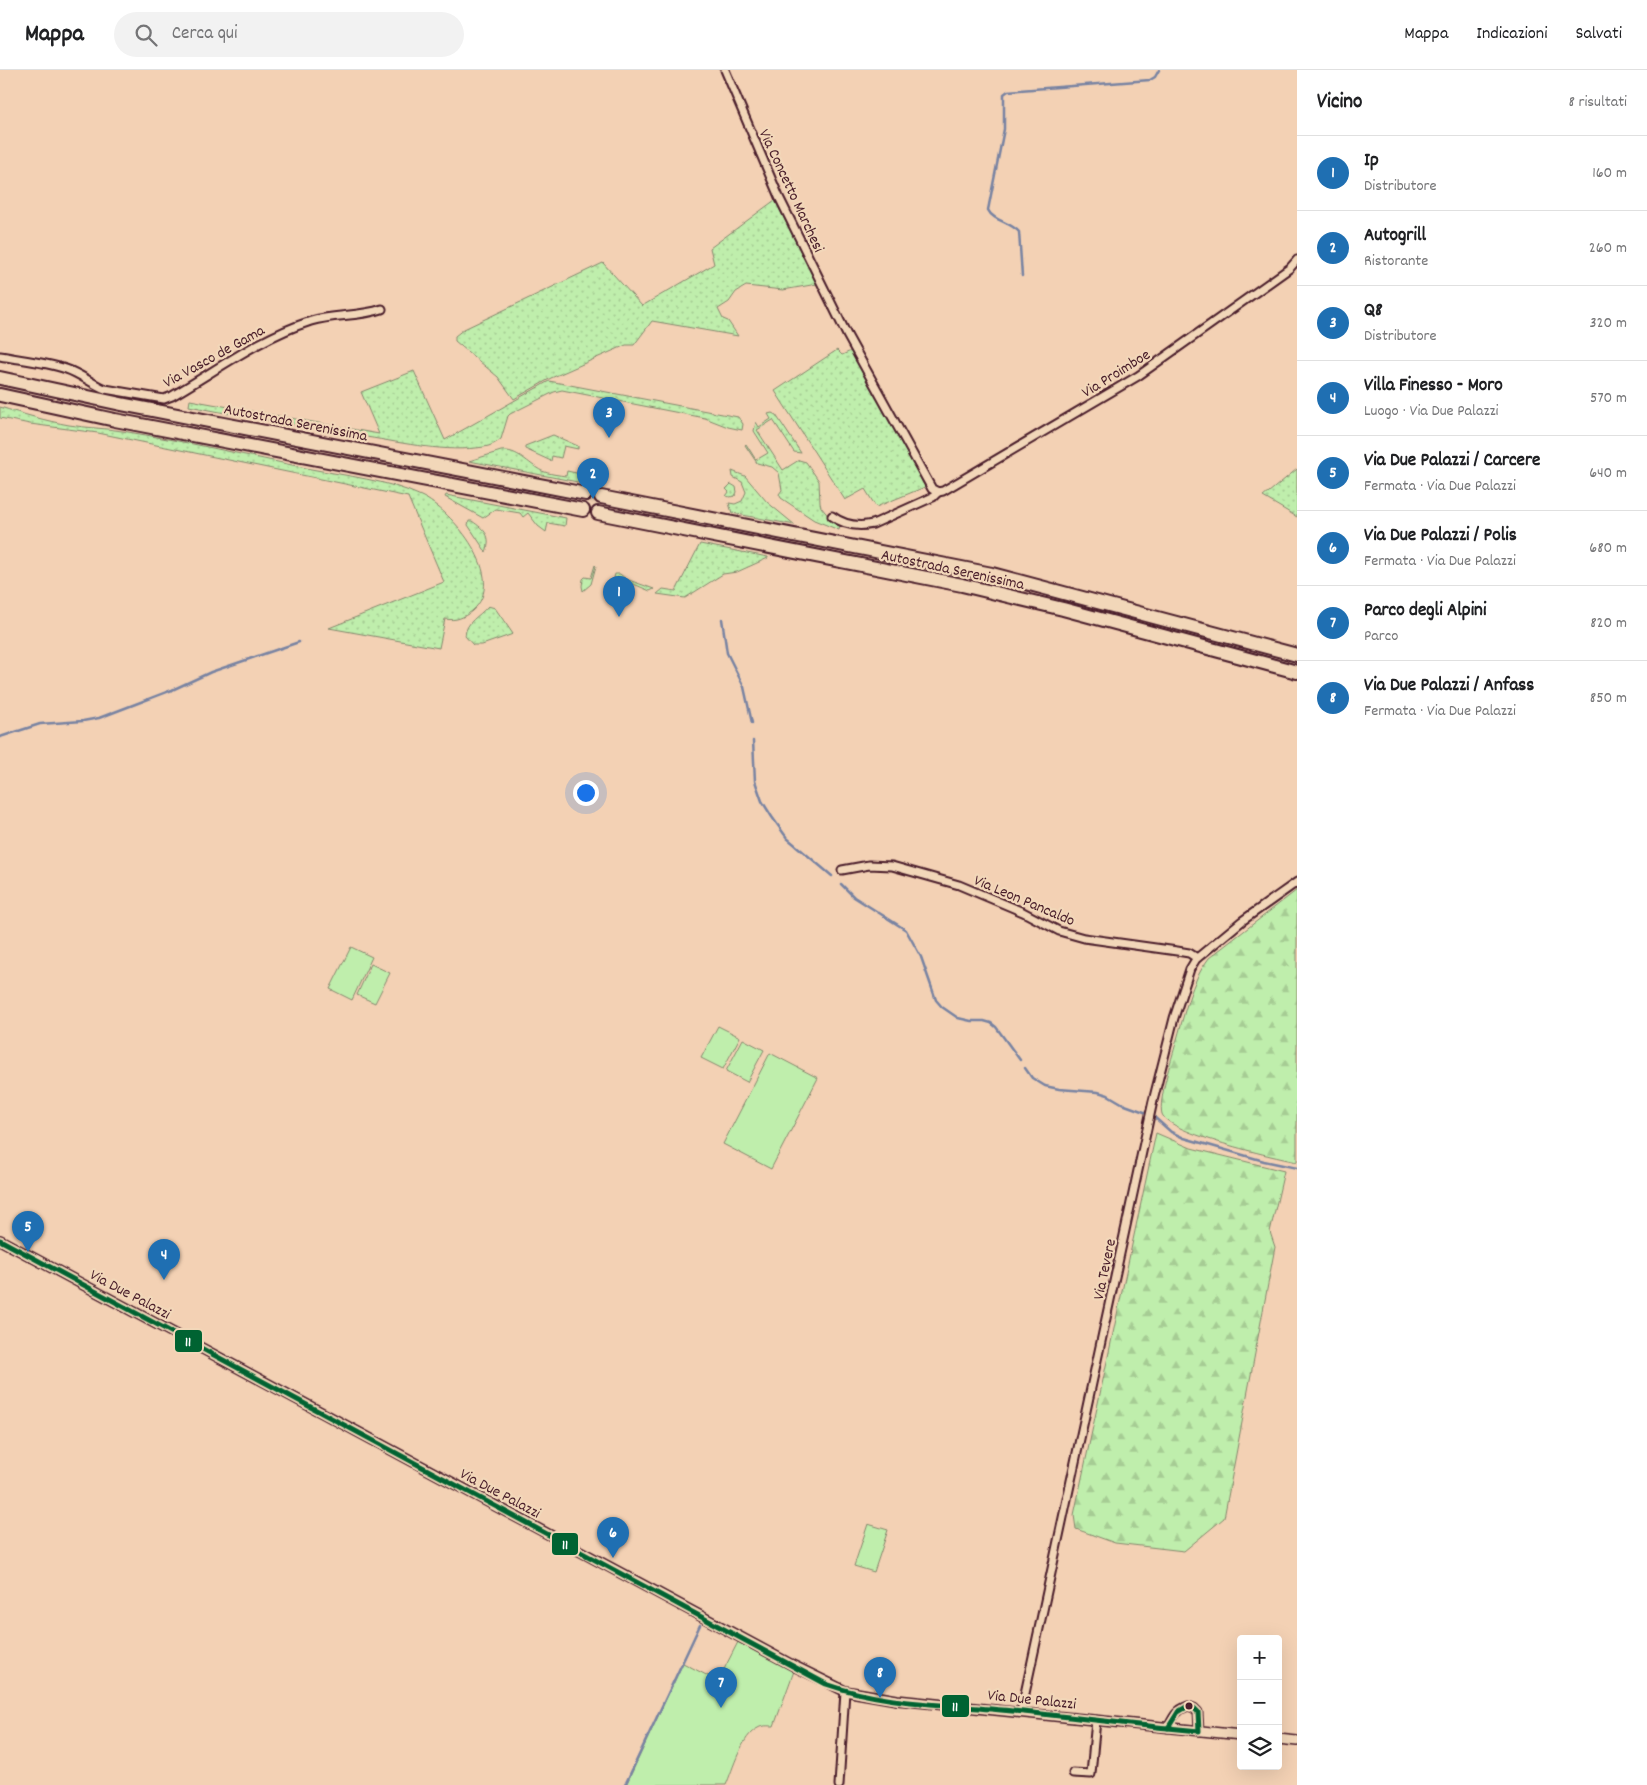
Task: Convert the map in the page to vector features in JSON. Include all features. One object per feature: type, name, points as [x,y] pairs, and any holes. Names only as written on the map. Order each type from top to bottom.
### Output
[{"type":"highway","name":"Autostrada Serenissima","points":[[0,378],[121,404],[586,494]]},
{"type":"highway","name":"Autostrada Serenissima","points":[[0,395],[115,420],[583,510]]},
{"type":"highway","name":"Autostrada Serenissima","points":[[602,497],[992,574],[1297,655]]},
{"type":"highway","name":"Autostrada Serenissima","points":[[598,513],[962,585],[1080,614],[1297,672]]},
{"type":"street","name":"Via Concetto Marchesi","points":[[725,70],[779,197],[847,336],[932,489],[938,492]]},
{"type":"street","name":"Via Proimboe","points":[[832,516],[846,523],[873,524],[933,497],[938,492],[943,492],[1138,376],[1290,268],[1297,260]]},
{"type":"street","name":"Via Vasco de Gama","points":[[0,356],[65,369],[105,389],[164,399],[267,340],[287,331],[328,317],[354,313],[367,314],[382,309]]},
{"type":"street","name":"Via Leon Pancaldo","points":[[842,870],[869,865],[892,866],[959,885],[1023,912],[1059,930],[1084,938],[1177,950],[1189,953],[1197,958]]},
{"type":"street","name":"Via Tevere","points":[[1021,1712],[1162,1061],[1184,986],[1190,969],[1197,958],[1242,921],[1297,882]]},
{"type":"street","name":"Via Due Palazzi","points":[[0,1240],[826,1684],[845,1692],[897,1700],[1237,1735]]},
{"type":"street","points":[[839,1785],[845,1692]]},
{"type":"street","points":[[1168,1728],[1180,1708],[1188,1706],[1198,1712],[1199,1731]]},
{"type":"street","name":"Via Due Palazzi","points":[[1073,1772],[1090,1774],[1096,1720]]},
{"type":"street","points":[[1282,1739],[1297,1741]]},
{"type":"green space","points":[[775,200],[817,284],[783,290],[746,286],[736,292],[729,302],[718,309],[723,319],[728,321],[738,336],[652,321],[634,345],[626,345],[551,378],[514,399],[498,377],[455,341],[455,336],[464,329],[603,263],[642,306],[714,264],[710,248]]},
{"type":"green space","points":[[837,350],[842,355],[851,351],[874,390],[925,487],[876,507],[865,489],[845,500],[775,391]]},
{"type":"green space","points":[[414,371],[445,440],[549,381],[738,417],[743,424],[742,430],[705,418],[562,390],[554,392],[510,414],[501,439],[497,442],[487,447],[469,449],[410,444],[189,406],[190,400],[379,434],[361,392]]},
{"type":"green space","points":[[0,407],[60,423],[169,439],[367,479],[395,486],[421,496],[447,515],[461,530],[472,547],[481,564],[484,582],[482,597],[472,611],[466,615],[456,619],[445,619],[439,648],[329,628],[444,582],[408,497],[98,433],[0,418]]},
{"type":"green space","points":[[768,414],[776,415],[801,453],[794,452],[773,420],[757,430],[783,470],[799,460],[806,462],[819,481],[821,507],[834,523],[840,526],[839,530],[814,520],[781,498],[779,494],[782,490],[779,473],[772,467],[757,463],[745,445],[756,460],[768,453],[754,431],[756,422],[759,427],[771,419]]},
{"type":"green space","points":[[553,435],[578,446],[578,449],[564,446],[561,458],[552,456],[551,461],[525,449],[525,446]]},
{"type":"green space","points":[[501,451],[513,452],[548,473],[566,476],[567,471],[590,476],[588,484],[469,461]]},
{"type":"green space","points":[[1297,469],[1297,517],[1263,497]]},
{"type":"green space","points":[[732,471],[745,476],[767,502],[795,525],[732,513],[729,503],[735,504],[742,501],[746,492],[742,482],[733,477]]},
{"type":"green space","points":[[731,484],[736,487],[737,492],[735,496],[730,497],[726,496],[729,492],[726,489]]},
{"type":"green space","points":[[446,495],[566,518],[565,526],[548,523],[546,532],[538,526],[528,513],[523,517],[520,513],[496,509],[483,518],[445,497]]},
{"type":"green space","points":[[469,521],[477,524],[486,534],[488,546],[486,552],[468,525]]},
{"type":"green space","points":[[700,544],[768,558],[737,572],[723,574],[685,598],[657,594],[663,589],[676,591]]},
{"type":"green space","points":[[595,565],[591,584],[583,591],[583,579],[585,577],[591,578]]},
{"type":"green space","points":[[615,574],[620,574],[626,579],[654,589],[650,591],[616,580],[614,578]]},
{"type":"green space","points":[[488,606],[495,608],[513,634],[482,645],[473,645],[465,636],[466,631],[470,623]]},
{"type":"green space","points":[[1297,890],[1297,1162],[1202,1137],[1169,1122],[1162,1114],[1161,1108],[1166,1079],[1185,1010],[1197,977],[1203,967],[1209,958]]},
{"type":"green space","points":[[351,947],[372,957],[352,1000],[330,989]]},
{"type":"green space","points":[[371,964],[390,973],[375,1003],[357,995]]},
{"type":"green space","points":[[718,1026],[740,1037],[723,1069],[701,1058]]},
{"type":"green space","points":[[743,1039],[764,1050],[747,1082],[726,1071]]},
{"type":"green space","points":[[770,1053],[818,1078],[771,1169],[723,1144]]},
{"type":"green space","points":[[1156,1133],[1191,1148],[1284,1171],[1270,1232],[1275,1247],[1224,1518],[1184,1551],[1115,1543],[1076,1529],[1074,1515]]},
{"type":"green space","points":[[868,1524],[888,1530],[874,1572],[854,1566]]},
{"type":"green space","points":[[738,1642],[794,1671],[774,1726],[760,1727],[747,1738],[726,1785],[626,1785],[683,1663],[718,1681]]},
{"type":"waterway","points":[[1022,276],[1019,232],[994,217],[988,210],[1004,129],[1004,94],[1008,91],[1150,80],[1155,77],[1159,70]]},
{"type":"waterway","points":[[722,619],[727,653],[744,687],[752,723]]},
{"type":"waterway","points":[[0,737],[40,724],[99,718],[172,690],[211,672],[299,642]]},
{"type":"waterway","points":[[753,741],[755,781],[762,801],[787,838],[832,876]]},
{"type":"waterway","points":[[841,884],[854,897],[906,930],[921,957],[936,1000],[942,1007],[958,1018],[991,1023],[1020,1060]]},
{"type":"waterway","points":[[1025,1068],[1032,1078],[1045,1086],[1098,1092],[1147,1113]]},
{"type":"waterway","points":[[1153,1116],[1171,1132],[1184,1138],[1264,1161],[1297,1168]]},
{"type":"waterway","points":[[625,1785],[700,1625]]},
{"type":"transit line","name":"11","points":[[0,1240],[826,1684],[867,1695],[907,1702],[1013,1711],[1168,1728]]},
{"type":"transit line","name":"11","points":[[1188,1706],[1198,1712],[1199,1731],[1168,1728],[1178,1712],[1188,1706]]},
{"type":"place","name":"Q8","points":[[609,438]]},
{"type":"place","name":"Autogrill","points":[[593,499]]},
{"type":"place","name":"Ip","points":[[619,617]]},
{"type":"place","name":"Via Due Palazzi / Carcere","points":[[28,1252]]},
{"type":"place","name":"Villa Finesso - Moro","points":[[164,1280]]},
{"type":"place","name":"Via Due Palazzi / Polis","points":[[613,1558]]},
{"type":"place","name":"Via Due Palazzi / Anfass","points":[[880,1698]]},
{"type":"place","name":"Parco degli Alpini","points":[[721,1708]]}]
